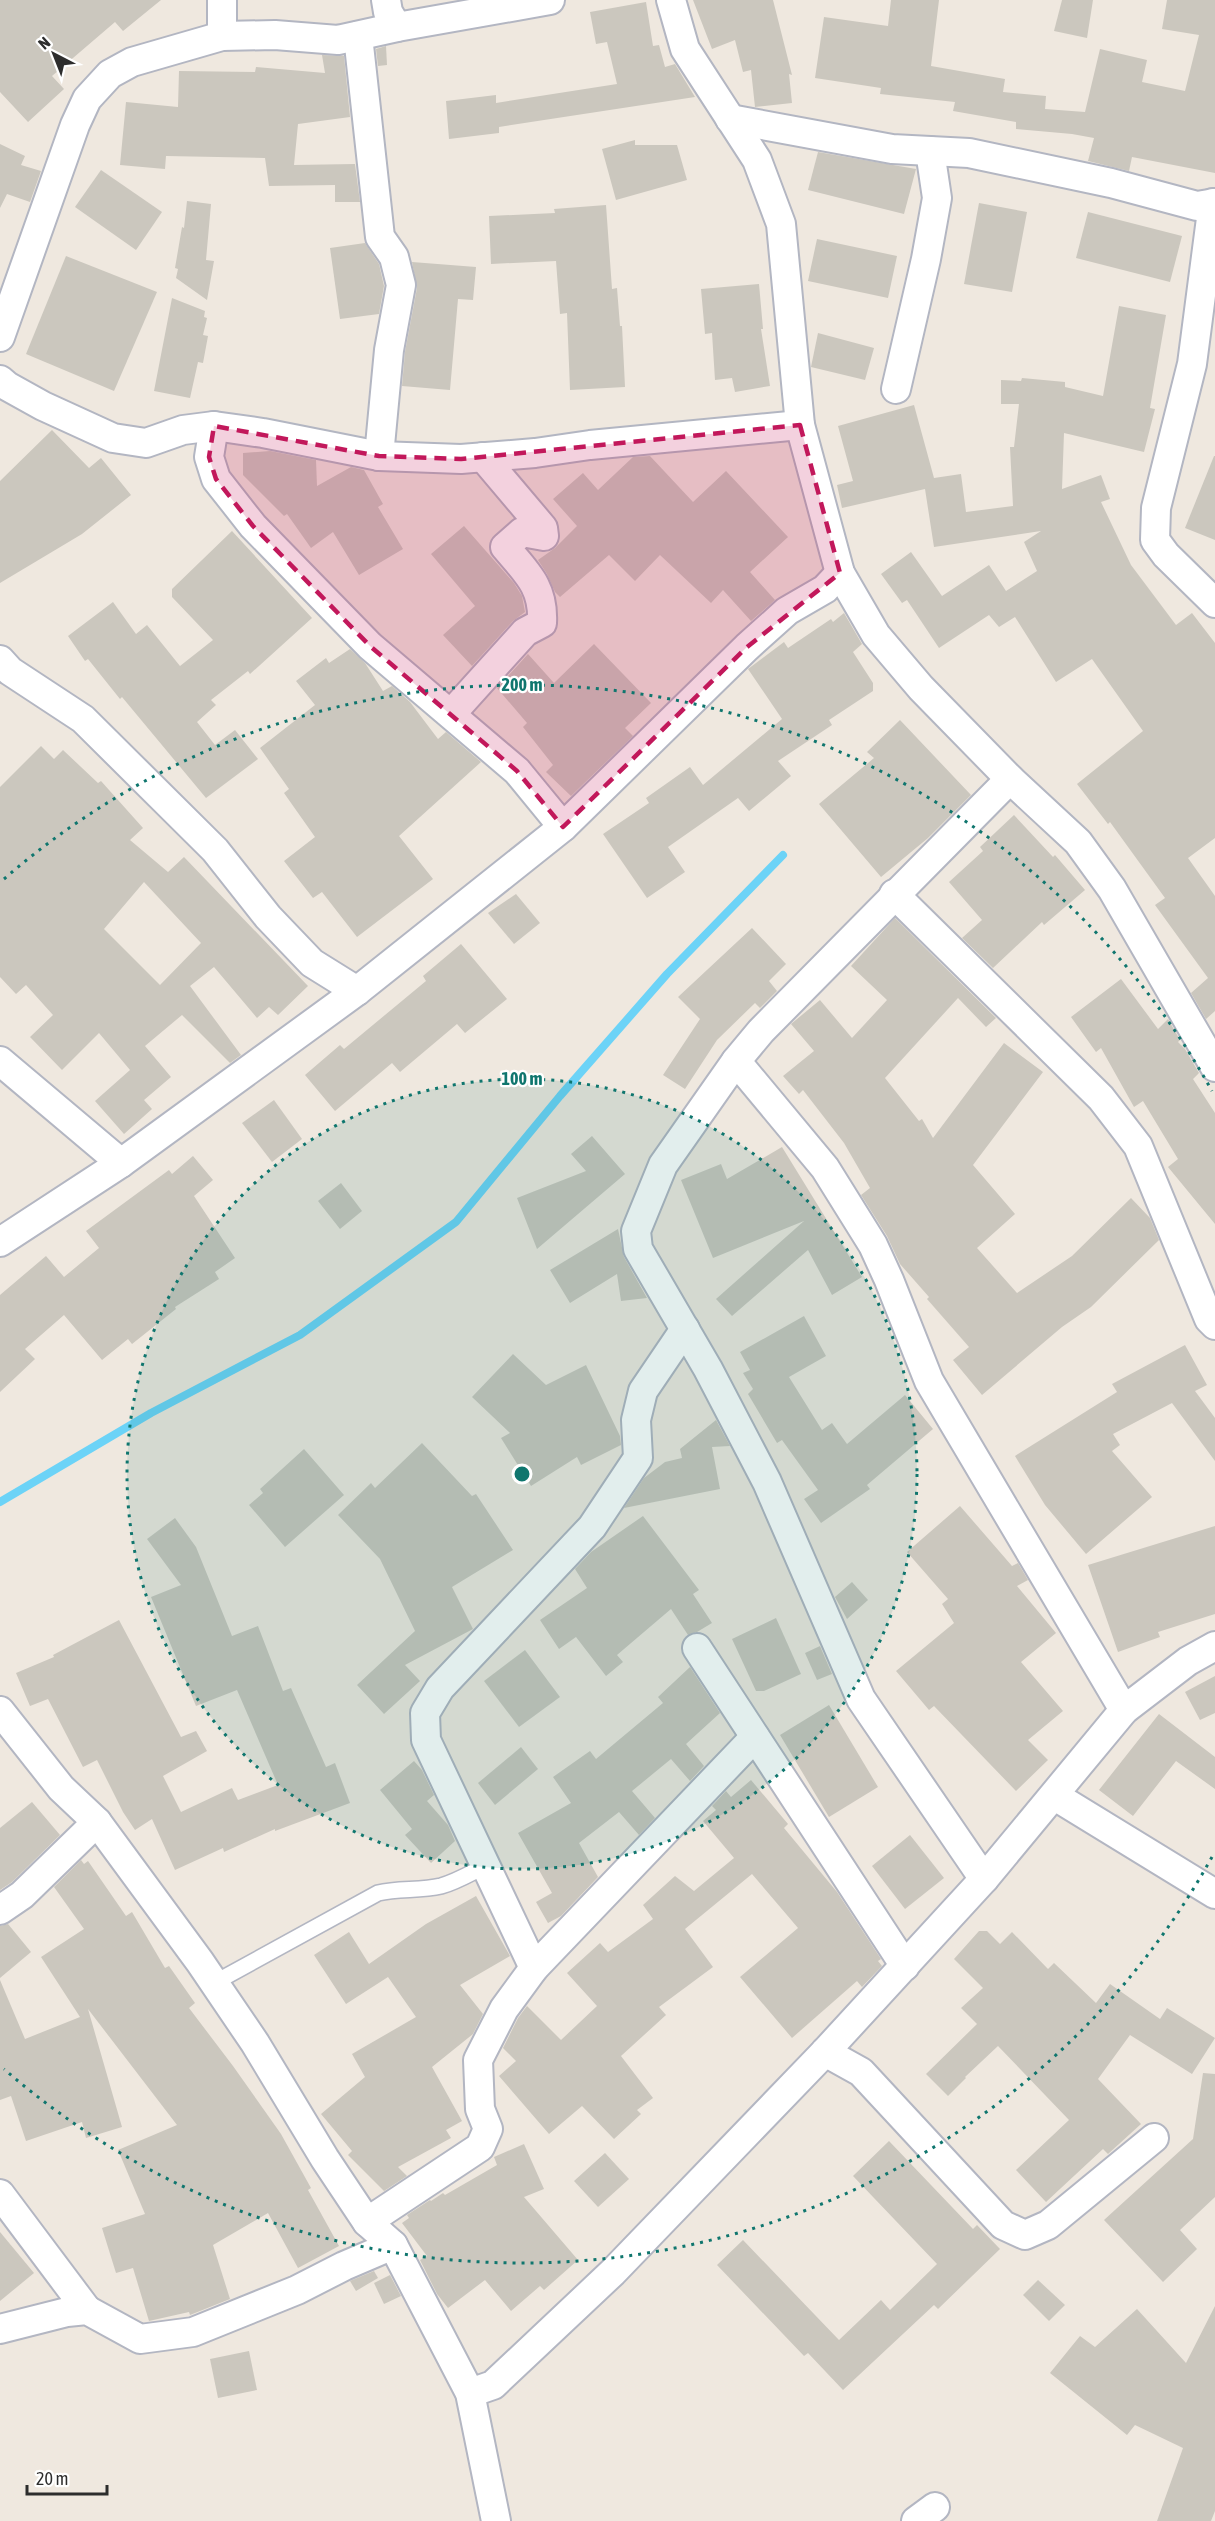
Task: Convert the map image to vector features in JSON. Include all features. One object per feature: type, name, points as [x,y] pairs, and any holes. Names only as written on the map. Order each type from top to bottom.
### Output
[{"type":"street","points":[[222,0],[222,36]]},
{"type":"street","points":[[386,0],[388,12],[397,27]]},
{"type":"street","points":[[0,337],[75,125],[87,99],[110,74],[132,62],[222,36],[275,35],[338,40],[397,27],[550,0]]},
{"type":"street","points":[[671,0],[685,49],[757,160],[781,224],[800,425],[840,573],[876,635],[921,688],[1010,779],[1078,842],[1112,889],[1215,1067]]},
{"type":"street","points":[[357,36],[380,237],[394,257],[400,285],[389,350],[379,456]]},
{"type":"street","points":[[730,118],[892,149],[969,153],[1111,183],[1197,206],[1214,203],[1192,364],[1156,508],[1155,540],[1166,555],[1215,603]]},
{"type":"street","points":[[896,389],[926,259],[937,198],[930,151]]},
{"type":"street","points":[[0,380],[43,405],[113,438],[146,443],[183,430],[214,426],[263,433],[379,456],[461,459],[800,425]]},
{"type":"street","points":[[214,426],[209,457],[216,479],[253,526],[370,646],[517,771],[563,827]]},
{"type":"street","points":[[451,714],[525,632],[542,622],[543,608],[536,585],[505,547],[522,532],[544,536],[543,528],[483,457]]},
{"type":"street","points":[[0,1242],[121,1163],[357,991],[563,827],[747,647],[787,612],[825,589],[840,573]]},
{"type":"street","points":[[0,660],[10,671],[83,719],[215,850],[268,917],[312,963],[357,991]]},
{"type":"street","points":[[984,1879],[861,1699],[767,1482],[639,1249],[636,1231],[663,1165],[736,1061],[760,1031],[1010,779]]},
{"type":"street","points":[[894,894],[1101,1098],[1138,1146],[1209,1319],[1215,1325]]},
{"type":"street","points":[[0,1061],[121,1163]]},
{"type":"street","points":[[736,1061],[825,1168],[873,1245],[929,1381],[1124,1710]]},
{"type":"street","points":[[534,1968],[426,1740],[425,1713],[440,1688],[592,1527],[638,1458],[636,1420],[643,1391],[685,1329]]},
{"type":"street","points":[[470,2393],[493,2385],[613,2272],[825,2052],[984,1879],[1124,1710],[1188,1661],[1215,1646]]},
{"type":"street","points":[[697,1648],[905,1966]]},
{"type":"street","points":[[0,1711],[61,1788],[97,1822],[255,2043],[325,2160],[367,2222],[393,2245],[470,2393],[496,2521]]},
{"type":"street","points":[[367,2222],[480,2147],[488,2129],[480,2109],[478,2061],[504,2009],[534,1968],[755,1737]]},
{"type":"street","points":[[1055,1796],[1215,1894]]},
{"type":"street","points":[[0,1910],[22,1896],[97,1822]]},
{"type":"street","points":[[825,2052],[861,2072],[1003,2225],[1025,2235],[1048,2225],[1154,2138]]},
{"type":"street","points":[[0,2194],[87,2310],[140,2339],[193,2332],[297,2290],[393,2245]]},
{"type":"street","points":[[0,2329],[67,2312],[87,2310]]},
{"type":"lane","points":[[214,1983],[378,1893],[396,1888],[426,1889],[443,1886],[485,1866]]},
{"type":"highlighted area","points":[[800,425],[840,573],[747,647],[563,827],[517,771],[370,646],[253,526],[216,479],[209,457],[214,426],[379,456],[461,459]]},
{"type":"building","points":[[0,0],[161,0],[123,31],[115,22],[52,76],[64,89],[28,122],[0,92]]},
{"type":"building","points":[[693,0],[773,0],[792,75],[789,74],[792,103],[755,107],[751,70],[743,72],[735,40],[712,49]]},
{"type":"building","points":[[891,0],[939,0],[931,66],[1005,79],[1003,92],[1046,96],[1045,109],[1085,112],[1100,49],[1147,60],[1142,82],[1185,91],[1199,35],[1162,29],[1167,0],[1215,0],[1215,173],[1132,157],[1129,171],[1088,161],[1094,138],[1016,129],[1016,122],[953,111],[955,102],[880,94],[881,88],[815,78],[824,17],[888,26]]},
{"type":"building","points":[[1062,0],[1093,0],[1087,38],[1054,31]]},
{"type":"building","points":[[646,2],[653,46],[659,45],[665,67],[675,64],[695,97],[499,127],[499,133],[449,139],[446,101],[496,95],[496,103],[617,84],[607,42],[596,44],[590,12]]},
{"type":"building","points":[[386,46],[387,65],[378,66],[376,49]]},
{"type":"building","points":[[322,55],[344,56],[350,117],[298,124],[294,165],[355,164],[360,202],[335,202],[335,185],[269,186],[265,158],[166,156],[165,169],[120,165],[126,102],[178,107],[179,71],[255,72],[256,67],[325,73]]},
{"type":"building","points":[[635,140],[635,145],[677,145],[687,180],[616,200],[602,149]]},
{"type":"building","points":[[0,144],[25,156],[21,165],[41,171],[30,202],[7,194],[0,208]]},
{"type":"building","points":[[818,152],[916,169],[904,214],[808,190]]},
{"type":"building","points":[[101,170],[162,212],[136,250],[75,207]]},
{"type":"building","points":[[187,201],[211,204],[206,260],[214,261],[207,300],[176,278],[178,269],[175,268],[182,227],[184,228]]},
{"type":"building","points":[[979,203],[1027,212],[1012,292],[964,284]]},
{"type":"building","points":[[606,205],[612,289],[617,288],[620,326],[622,326],[625,387],[570,390],[567,313],[560,314],[556,261],[491,264],[489,216],[555,213],[554,209]]},
{"type":"building","points":[[1088,212],[1182,236],[1170,282],[1076,258]]},
{"type":"building","points":[[817,239],[897,256],[888,298],[808,281]]},
{"type":"building","points":[[365,243],[379,264],[384,286],[379,314],[340,319],[330,248]]},
{"type":"building","points":[[66,256],[157,292],[114,391],[26,354]]},
{"type":"building","points":[[412,262],[476,267],[473,300],[458,299],[450,390],[402,386],[405,352],[417,288]]},
{"type":"building","points":[[759,284],[763,329],[761,329],[770,386],[735,392],[732,378],[715,380],[712,333],[705,334],[701,289]]},
{"type":"building","points":[[172,298],[205,311],[204,317],[207,318],[203,335],[208,336],[203,363],[198,362],[190,398],[154,391]]},
{"type":"building","points":[[1119,306],[1166,315],[1150,408],[1155,409],[1144,452],[1064,433],[1062,489],[1101,475],[1110,499],[1101,502],[1131,565],[1176,625],[1192,613],[1215,643],[1215,838],[1188,858],[1215,896],[1215,1011],[1206,1019],[1191,993],[1208,978],[1155,905],[1165,898],[1110,822],[1108,824],[1077,784],[1143,731],[1092,659],[1056,682],[1015,617],[999,627],[989,615],[939,648],[907,600],[902,603],[881,574],[911,552],[942,596],[989,565],[1006,591],[1037,571],[1024,542],[1041,531],[934,547],[925,489],[842,508],[837,485],[853,481],[838,426],[914,405],[934,478],[961,474],[966,512],[1013,506],[1010,447],[1014,447],[1019,404],[1001,404],[1001,380],[1021,381],[1022,378],[1065,382],[1065,387],[1103,396]]},
{"type":"building","points":[[818,333],[874,348],[865,380],[811,367]]},
{"type":"building","points":[[52,430],[89,468],[101,458],[131,495],[82,534],[0,583],[0,481]]},
{"type":"building","points":[[270,451],[316,460],[317,486],[351,467],[364,470],[383,504],[378,507],[403,549],[359,575],[333,532],[311,548],[287,514],[284,516],[243,475],[243,453]]},
{"type":"building","points":[[650,456],[693,502],[726,471],[788,537],[750,572],[775,600],[751,621],[723,590],[711,603],[660,555],[635,581],[609,555],[560,597],[555,592],[538,560],[555,548],[577,526],[553,499],[583,473],[598,490],[633,457]]},
{"type":"building","points":[[1215,456],[1215,540],[1185,528]]},
{"type":"building","points":[[464,526],[514,583],[522,596],[525,612],[513,621],[472,666],[443,635],[475,606],[431,554]]},
{"type":"building","points":[[232,531],[312,618],[250,674],[248,671],[211,700],[216,705],[197,722],[215,745],[235,730],[258,759],[206,798],[122,697],[120,699],[88,659],[85,661],[68,636],[113,602],[136,634],[147,625],[180,666],[213,640],[172,597],[172,589]]},
{"type":"building","points":[[844,613],[862,644],[853,652],[873,683],[873,691],[829,720],[832,725],[778,761],[791,776],[749,811],[738,798],[668,847],[685,872],[647,898],[603,834],[649,803],[646,798],[690,767],[703,785],[782,719],[748,669],[784,642],[788,648],[831,619],[833,622]]},
{"type":"building","points":[[594,644],[651,703],[625,728],[633,736],[571,796],[546,772],[553,765],[523,727],[527,723],[497,688],[528,654],[554,683]]},
{"type":"building","points":[[350,649],[365,663],[383,691],[392,686],[410,702],[438,739],[446,732],[481,762],[399,836],[433,879],[357,937],[322,892],[313,898],[284,861],[315,837],[284,793],[289,789],[260,748],[315,705],[296,681],[326,658],[329,663]]},
{"type":"building","points":[[900,720],[971,795],[928,838],[881,877],[819,804],[874,758],[867,752]]},
{"type":"building","points":[[41,746],[54,759],[63,750],[98,783],[101,781],[143,828],[130,840],[168,872],[184,857],[308,986],[278,1015],[269,1007],[257,1018],[214,967],[190,986],[241,1055],[230,1063],[182,1015],[145,1046],[171,1077],[144,1100],[152,1109],[124,1134],[95,1101],[130,1070],[99,1033],[62,1070],[30,1037],[53,1015],[26,985],[16,994],[0,977],[0,787]],"holes":[[[144,882],[201,943],[160,985],[104,929]]]},
{"type":"building","points":[[1014,815],[1053,857],[1055,855],[1085,890],[1044,925],[1042,922],[993,968],[962,938],[982,920],[949,882],[983,851],[980,847]]},
{"type":"building","points":[[516,894],[540,923],[514,944],[488,913]]},
{"type":"building","points":[[895,918],[996,1018],[986,1027],[958,998],[885,1078],[919,1121],[922,1119],[933,1138],[1004,1043],[1043,1072],[973,1165],[1015,1214],[977,1248],[1017,1293],[1072,1256],[1131,1198],[1150,1218],[1159,1240],[1091,1307],[1062,1327],[982,1395],[953,1360],[969,1347],[900,1264],[887,1236],[861,1195],[870,1188],[844,1143],[803,1090],[799,1094],[783,1076],[814,1051],[791,1024],[820,1000],[852,1038],[887,1000],[851,966]]},
{"type":"building","points":[[752,928],[786,964],[769,981],[777,991],[760,1008],[755,1003],[717,1040],[685,1089],[663,1075],[700,1019],[678,997]]},
{"type":"building","points":[[461,944],[507,999],[465,1033],[457,1024],[400,1072],[392,1063],[335,1111],[305,1075],[340,1045],[344,1049],[426,981],[423,976]]},
{"type":"building","points":[[1121,979],[1158,1029],[1168,1019],[1180,1040],[1178,1042],[1185,1049],[1199,1073],[1193,1079],[1215,1113],[1215,1224],[1168,1167],[1178,1159],[1143,1101],[1134,1107],[1101,1048],[1096,1052],[1071,1017]]},
{"type":"building","points":[[274,1100],[302,1139],[272,1162],[242,1123]]},
{"type":"building","points":[[592,1136],[625,1174],[537,1249],[517,1198],[586,1171],[571,1154]]},
{"type":"building","points":[[782,1147],[862,1277],[832,1295],[808,1250],[732,1316],[716,1299],[804,1221],[713,1258],[681,1180],[721,1164],[727,1179]]},
{"type":"building","points":[[193,1156],[213,1180],[194,1196],[235,1258],[215,1272],[219,1279],[175,1307],[176,1309],[132,1344],[128,1339],[102,1360],[64,1315],[25,1349],[35,1359],[0,1392],[0,1295],[46,1256],[64,1277],[99,1248],[86,1231],[169,1170],[172,1174]]},
{"type":"building","points":[[341,1183],[362,1211],[340,1229],[318,1201]]},
{"type":"building","points":[[618,1229],[624,1257],[647,1298],[621,1301],[617,1274],[570,1303],[550,1270]]},
{"type":"building","points":[[804,1316],[826,1356],[789,1377],[822,1430],[832,1423],[847,1444],[905,1395],[933,1429],[867,1485],[870,1489],[821,1523],[804,1499],[818,1490],[782,1440],[777,1443],[748,1394],[753,1389],[743,1373],[750,1370],[740,1352]]},
{"type":"building","points":[[1185,1345],[1207,1385],[1195,1391],[1215,1418],[1215,1461],[1172,1403],[1113,1434],[1120,1445],[1112,1451],[1152,1497],[1086,1554],[1045,1505],[1015,1456],[1117,1392],[1112,1384]]},
{"type":"building","points":[[513,1354],[546,1385],[586,1365],[620,1436],[621,1445],[581,1465],[577,1457],[531,1486],[501,1438],[510,1433],[472,1397]]},
{"type":"building","points":[[716,1420],[730,1446],[712,1447],[720,1489],[624,1508],[644,1478],[665,1462],[682,1458],[680,1449]]},
{"type":"building","points":[[422,1443],[472,1496],[476,1494],[513,1550],[452,1587],[473,1629],[405,1665],[420,1681],[384,1714],[357,1685],[415,1631],[380,1559],[338,1515],[371,1483],[375,1488]]},
{"type":"building","points":[[304,1449],[344,1495],[285,1547],[249,1505],[263,1493],[260,1489]]},
{"type":"building","points":[[960,1506],[1012,1566],[1018,1563],[1028,1580],[1017,1586],[1056,1633],[1021,1662],[1063,1711],[1028,1740],[1048,1760],[1016,1791],[934,1706],[929,1710],[896,1671],[954,1623],[942,1604],[948,1599],[907,1552]]},
{"type":"building","points":[[643,1516],[699,1590],[693,1594],[712,1623],[688,1635],[671,1609],[617,1655],[623,1662],[606,1676],[576,1637],[559,1649],[540,1620],[587,1588],[575,1569],[591,1552]]},
{"type":"building","points":[[175,1518],[196,1547],[232,1636],[258,1626],[283,1691],[291,1688],[326,1767],[335,1763],[350,1803],[275,1831],[275,1829],[224,1852],[223,1848],[175,1870],[152,1819],[135,1830],[123,1812],[97,1760],[83,1767],[48,1699],[30,1706],[16,1673],[54,1657],[53,1655],[119,1620],[181,1737],[196,1731],[207,1751],[163,1776],[181,1812],[232,1788],[238,1800],[278,1785],[237,1690],[196,1706],[151,1597],[181,1585],[147,1539]]},
{"type":"building","points":[[1215,1526],[1215,1614],[1158,1632],[1160,1637],[1118,1652],[1088,1565]]},
{"type":"building","points":[[852,1582],[868,1600],[847,1619],[835,1597]]},
{"type":"building","points":[[776,1618],[801,1674],[764,1691],[756,1691],[732,1639]]},
{"type":"building","points":[[820,1646],[832,1674],[817,1680],[805,1653]]},
{"type":"building","points":[[525,1650],[560,1697],[519,1727],[484,1681]]},
{"type":"building","points":[[690,1667],[720,1713],[686,1744],[704,1766],[690,1781],[671,1759],[632,1791],[655,1818],[639,1835],[619,1812],[579,1843],[598,1877],[561,1916],[548,1923],[536,1902],[552,1893],[518,1833],[571,1803],[553,1777],[590,1751],[596,1759],[663,1703],[658,1697]]},
{"type":"building","points":[[1215,1676],[1215,1713],[1200,1720],[1185,1692]]},
{"type":"building","points":[[829,1705],[878,1787],[829,1817],[780,1735]]},
{"type":"building","points":[[1159,1714],[1215,1757],[1215,1789],[1176,1761],[1133,1816],[1099,1790]]},
{"type":"building","points":[[521,1747],[538,1769],[495,1805],[478,1783]]},
{"type":"building","points":[[414,1761],[422,1770],[434,1795],[427,1801],[448,1825],[455,1841],[431,1863],[405,1835],[412,1829],[380,1790]]},
{"type":"building","points":[[751,1780],[788,1824],[784,1828],[837,1892],[881,1959],[878,1961],[882,1966],[862,1987],[857,1981],[792,2038],[740,1977],[798,1928],[752,1874],[685,1929],[713,1967],[659,2007],[666,2015],[621,2056],[653,2098],[637,2110],[641,2114],[614,2139],[582,2106],[549,2134],[499,2076],[516,2061],[503,2048],[518,2018],[527,2006],[561,2040],[597,2006],[567,1973],[600,1943],[608,1952],[653,1919],[643,1905],[675,1876],[694,1891],[734,1858],[703,1821],[716,1810],[712,1806],[726,1791],[731,1797]]},
{"type":"building","points":[[32,1802],[60,1835],[12,1882],[0,1890],[0,1828]]},
{"type":"building","points":[[910,1835],[944,1878],[905,1909],[872,1866]]},
{"type":"building","points":[[81,1860],[84,1864],[88,1861],[126,1916],[132,1912],[165,1968],[169,1966],[195,2003],[189,2008],[281,2134],[311,2188],[308,2190],[339,2246],[298,2268],[268,2213],[213,2245],[230,2299],[190,2315],[189,2312],[149,2321],[133,2268],[116,2273],[102,2228],[145,2214],[118,2150],[177,2125],[88,2009],[122,2127],[86,2138],[82,2122],[26,2141],[11,2096],[0,2100],[0,1980],[25,2039],[80,2017],[41,1957],[84,1929],[54,1887]]},
{"type":"building","points":[[476,1896],[510,1956],[460,1985],[483,2014],[473,2034],[432,2067],[462,2121],[446,2130],[451,2138],[398,2167],[407,2176],[384,2191],[348,2155],[352,2151],[321,2114],[365,2077],[352,2054],[416,2017],[388,1977],[346,2004],[314,1955],[349,1932],[369,1964],[426,1924]]},
{"type":"building","points":[[8,1924],[31,1952],[0,1978],[0,1926]]},
{"type":"building","points":[[979,1931],[987,1931],[1000,1944],[1012,1932],[1048,1969],[1054,1963],[1096,2003],[1110,1984],[1160,2019],[1167,2008],[1215,2038],[1192,2074],[1130,2035],[1098,2079],[1141,2124],[1108,2154],[1103,2149],[1046,2202],[1016,2170],[1069,2120],[998,2046],[948,2096],[926,2074],[977,2024],[961,2008],[983,1988],[954,1959]]},
{"type":"building","points":[[1203,2073],[1215,2074],[1215,2197],[1180,2230],[1197,2249],[1163,2282],[1104,2220],[1193,2139]]},
{"type":"building","points":[[889,2141],[973,2229],[977,2225],[1000,2249],[938,2309],[934,2305],[843,2390],[808,2353],[804,2356],[717,2265],[743,2240],[839,2340],[881,2300],[890,2310],[937,2264],[853,2176]]},
{"type":"building","points":[[524,2144],[544,2189],[524,2197],[578,2260],[544,2290],[540,2286],[511,2311],[485,2280],[448,2308],[437,2294],[420,2260],[427,2256],[402,2223],[409,2218],[407,2215],[430,2200],[443,2193],[445,2195],[497,2165],[494,2157]]},
{"type":"building","points":[[605,2153],[629,2179],[598,2207],[574,2181]]},
{"type":"building","points":[[0,2232],[34,2273],[0,2301]]},
{"type":"building","points":[[374,2271],[378,2278],[356,2291],[350,2281]]},
{"type":"building","points":[[390,2275],[401,2296],[384,2304],[374,2283]]},
{"type":"building","points":[[1038,2280],[1065,2305],[1049,2321],[1023,2295]]},
{"type":"building","points":[[1215,2306],[1215,2511],[1211,2521],[1157,2521],[1183,2448],[1135,2425],[1127,2435],[1050,2373],[1080,2336],[1095,2347],[1137,2309],[1186,2363]]},
{"type":"building","points":[[249,2351],[257,2390],[218,2398],[210,2359]]},
{"type":"waterway","points":[[0,1502],[151,1413],[300,1335],[456,1222],[560,1096],[667,974],[783,855]]}]
